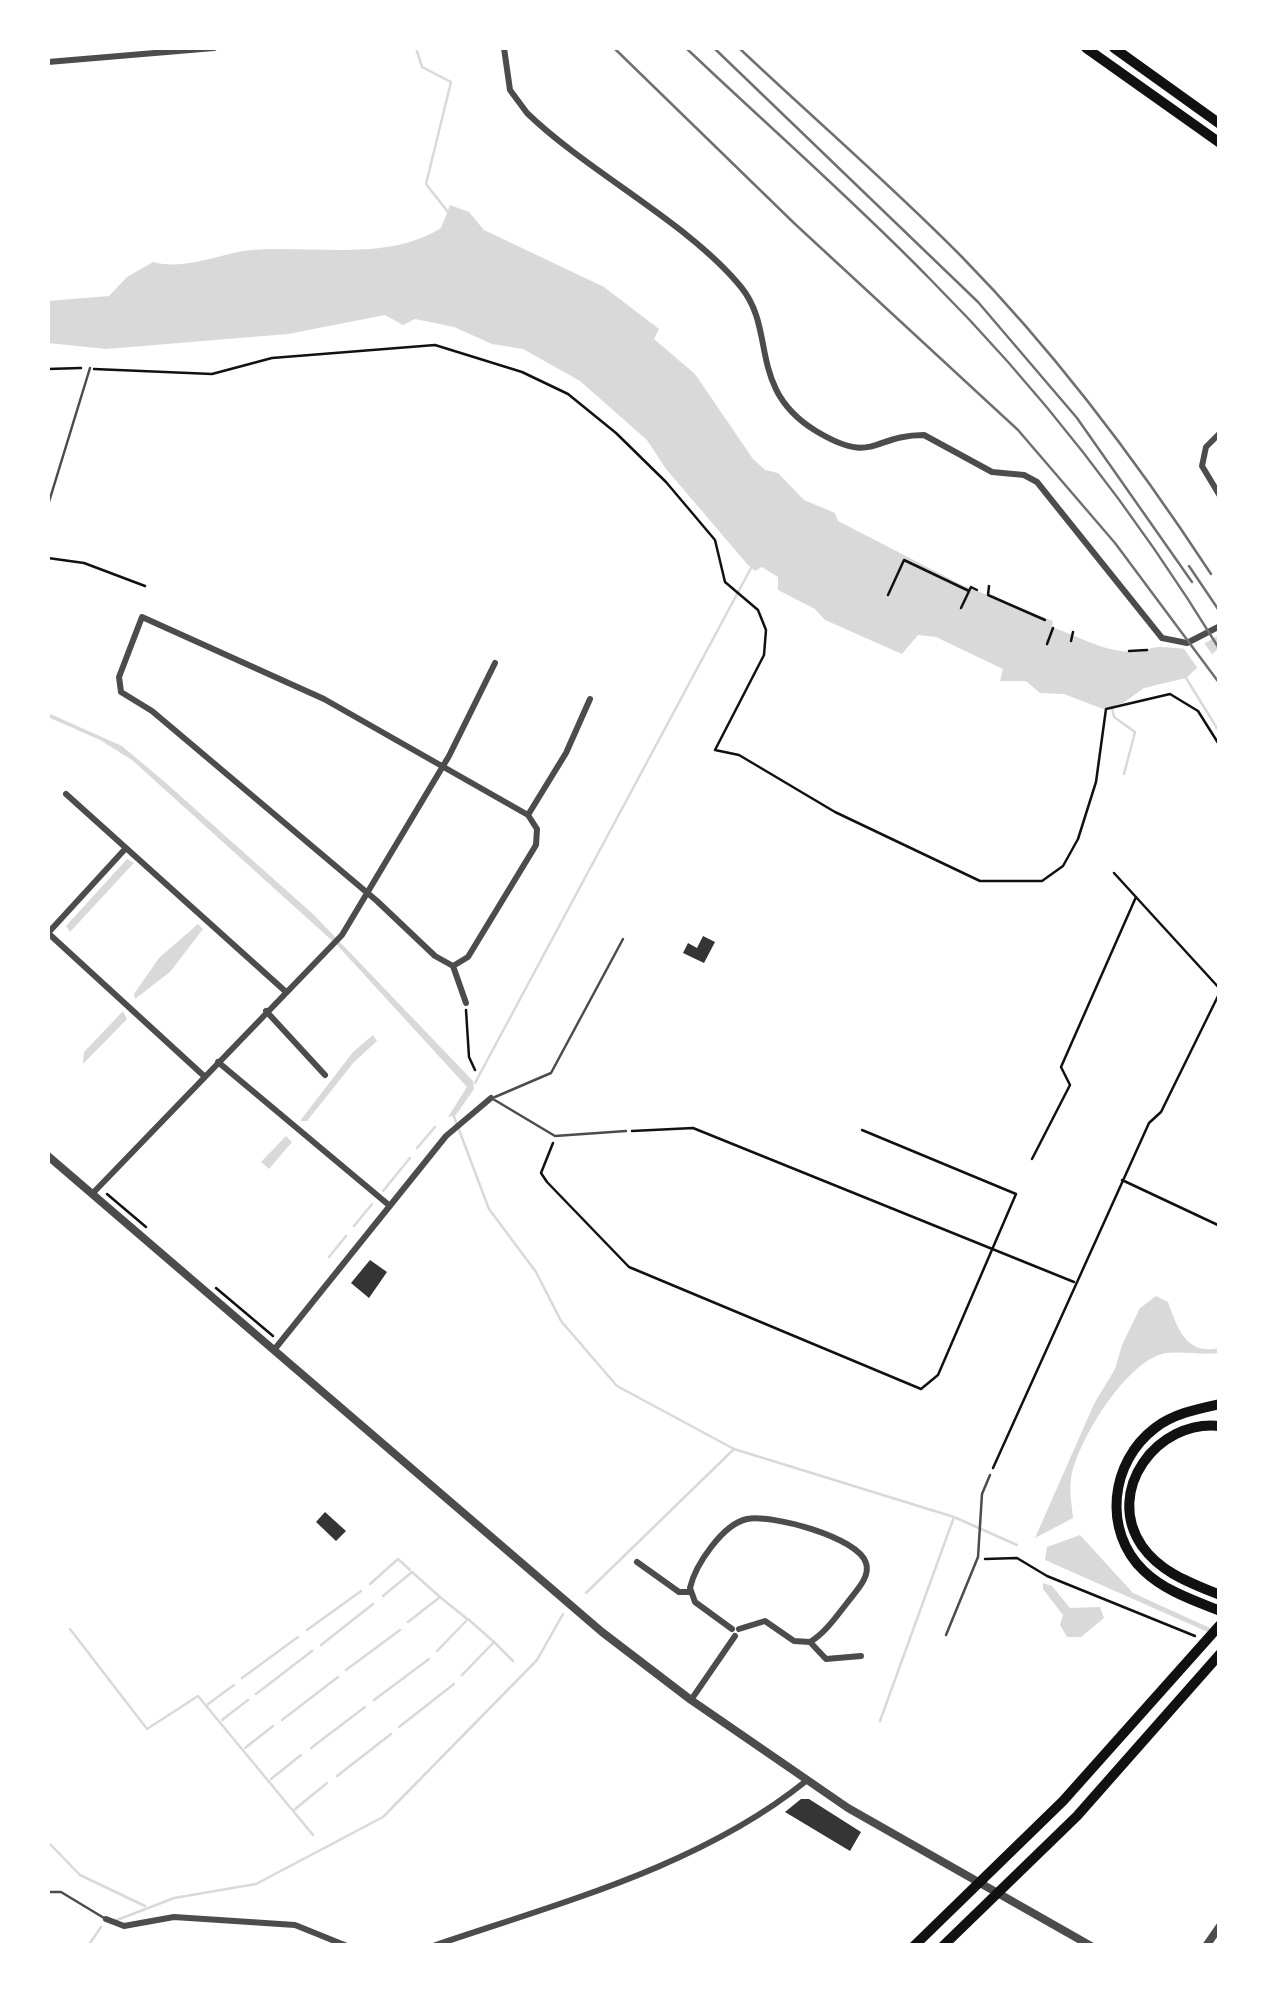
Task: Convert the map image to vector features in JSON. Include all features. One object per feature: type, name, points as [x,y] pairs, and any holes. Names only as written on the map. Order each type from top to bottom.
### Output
[{"type":"highway","points":[[1086,48],[1220,143]]},
{"type":"highway","points":[[1114,48],[1220,124]]},
{"type":"highway","points":[[1220,1404],[1169,1419],[1144,1438],[1124,1466],[1116,1508],[1121,1536],[1146,1573],[1177,1593],[1220,1611]]},
{"type":"highway","points":[[1220,1426],[1188,1427],[1154,1448],[1132,1484],[1130,1508],[1140,1542],[1158,1563],[1182,1580],[1220,1596]]},
{"type":"highway","points":[[914,1946],[1088,1775],[1220,1625]]},
{"type":"highway","points":[[942,1946],[1094,1797],[1216,1658]]},
{"type":"street","points":[[48,62],[214,48]]},
{"type":"street","points":[[504,48],[510,90],[527,114],[706,254],[742,288],[754,312],[766,370],[802,420],[856,450],[924,435],[992,472],[1032,479],[1051,497],[1156,634],[1170,642],[1187,644],[1220,626]]},
{"type":"street","points":[[1220,433],[1206,448],[1202,466],[1220,496]]},
{"type":"street","points":[[453,966],[468,957],[536,845],[537,828],[528,815],[324,699],[142,617],[119,676],[121,692],[152,711],[368,894],[435,956],[453,966],[466,1003]]},
{"type":"street","points":[[92,1194],[340,938],[444,764],[494,663]]},
{"type":"street","points":[[528,815],[566,753],[590,699]]},
{"type":"street","points":[[66,794],[285,991]]},
{"type":"street","points":[[126,848],[48,932],[204,1076]]},
{"type":"street","points":[[266,1011],[325,1075]]},
{"type":"street","points":[[218,1062],[390,1206]]},
{"type":"street","points":[[274,1350],[451,1130],[491,1098]]},
{"type":"street","points":[[48,1156],[602,1632],[691,1700],[806,1781],[1091,1946]]},
{"type":"street","points":[[690,1592],[702,1563],[726,1532],[744,1520],[834,1536],[864,1558],[866,1574],[824,1630],[810,1642]]},
{"type":"street","points":[[637,1562],[680,1592],[690,1592],[736,1631]]},
{"type":"street","points":[[691,1700],[736,1631],[769,1622],[794,1641],[810,1642],[826,1659],[861,1656]]},
{"type":"street","points":[[433,1946],[658,1865],[760,1814],[806,1781]]},
{"type":"street","points":[[106,1919],[124,1926],[174,1917],[296,1925],[347,1946]]},
{"type":"street","points":[[1206,1946],[1220,1926]]},
{"type":"lane","points":[[48,505],[90,368]]},
{"type":"lane","points":[[491,1098],[551,1074],[623,939]]},
{"type":"lane","points":[[491,1098],[555,1136],[626,1131]]},
{"type":"lane","points":[[946,1635],[977,1558],[982,1494],[990,1475]]},
{"type":"lane","points":[[48,1892],[61,1892],[106,1919]]},
{"type":"path","points":[[48,369],[212,374],[272,358],[435,345],[483,358],[547,384],[594,414],[666,482],[715,540],[721,572],[758,610],[766,630],[764,655],[715,750],[739,756],[834,812],[980,881],[1042,881],[1064,866],[1096,782],[1106,710],[1164,694],[1178,698],[1198,711],[1220,746]]},
{"type":"path","points":[[48,558],[84,563],[144,586]]},
{"type":"path","points":[[888,594],[904,560],[969,591]]},
{"type":"path","points":[[989,586],[988,595],[1046,620]]},
{"type":"path","points":[[961,608],[971,587],[977,590]]},
{"type":"path","points":[[1048,644],[1053,628]]},
{"type":"path","points":[[1071,641],[1073,632]]},
{"type":"path","points":[[1129,651],[1148,650]]},
{"type":"path","points":[[990,1475],[1122,1180],[1220,990],[1114,874]]},
{"type":"path","points":[[1032,1160],[1070,1085],[1061,1067],[1136,897]]},
{"type":"path","points":[[466,1003],[469,1057],[475,1070]]},
{"type":"path","points":[[626,1131],[693,1128],[1076,1283]]},
{"type":"path","points":[[555,1136],[541,1173],[629,1267],[921,1389],[938,1375],[1016,1194],[862,1130]]},
{"type":"path","points":[[1122,1180],[1220,1226]]},
{"type":"path","points":[[106,1194],[153,1234]]},
{"type":"path","points":[[212,1284],[272,1336]]},
{"type":"path","points":[[977,1558],[1017,1558],[1047,1576],[1203,1640]]},
{"type":"shaded area","points":[[450,205],[469,212],[484,230],[604,287],[659,329],[654,339],[695,374],[753,459],[765,470],[778,473],[804,500],[835,513],[838,521],[962,585],[1053,621],[1052,627],[1104,647],[1126,652],[1157,647],[1190,648],[1219,635],[1219,648],[1186,678],[1144,688],[1123,703],[1103,709],[1064,694],[1040,693],[1026,681],[1000,681],[1003,669],[936,637],[918,635],[902,654],[825,620],[815,609],[778,590],[778,577],[762,567],[755,571],[666,469],[647,440],[580,381],[523,349],[492,344],[454,327],[415,319],[403,325],[385,315],[288,334],[106,349],[48,343],[48,301],[109,296],[127,277],[153,262],[191,263],[252,250],[349,250],[398,245],[441,228]]},
{"type":"shaded area","points":[[48,713],[122,746],[314,915],[473,1081],[474,1089],[456,1115],[448,1117],[467,1087],[338,946],[132,760],[100,740],[48,717]]},
{"type":"shaded area","points":[[127,859],[134,863],[70,932],[66,926]]},
{"type":"shaded area","points":[[198,924],[203,929],[170,972],[135,999],[134,994],[159,958]]},
{"type":"shaded area","points":[[123,1011],[127,1019],[83,1064],[84,1052]]},
{"type":"shaded area","points":[[373,1035],[377,1041],[354,1062],[307,1121],[300,1121],[353,1052]]},
{"type":"shaded area","points":[[286,1136],[292,1142],[269,1169],[261,1162]]},
{"type":"shaded area","points":[[1156,1296],[1168,1302],[1179,1330],[1191,1344],[1219,1348],[1219,1353],[1166,1353],[1135,1370],[1106,1405],[1082,1445],[1071,1479],[1073,1518],[1035,1538],[1140,1308]]},
{"type":"shaded area","points":[[1080,1535],[1133,1593],[1219,1632],[1219,1637],[1045,1560],[1047,1547]]},
{"type":"shaded area","points":[[1043,1583],[1052,1586],[1070,1608],[1100,1607],[1104,1618],[1081,1637],[1067,1637],[1060,1625],[1063,1615],[1043,1589]]},
{"type":"pier","points":[[1202,640],[1214,657],[1199,670],[1182,646]]},
{"type":"building","points":[[703,936],[715,942],[704,963],[683,953],[688,943],[697,948]]},
{"type":"building","points":[[370,1260],[387,1272],[369,1298],[351,1283]]},
{"type":"building","points":[[325,1512],[346,1531],[336,1541],[316,1522]]},
{"type":"building","points":[[801,1799],[809,1799],[861,1832],[850,1851],[785,1812]]},
{"type":"waterway","points":[[416,48],[422,67],[451,82],[426,184],[448,212]]},
{"type":"waterway","points":[[475,1083],[751,568]]},
{"type":"waterway","points":[[1186,678],[1220,733]]},
{"type":"waterway","points":[[1112,708],[1114,717],[1135,732],[1124,774]]},
{"type":"waterway","points":[[453,1114],[489,1209],[536,1272],[561,1321],[617,1386],[734,1449],[954,1517],[1017,1545]]},
{"type":"waterway","points":[[417,1148],[435,1127]]},
{"type":"waterway","points":[[383,1191],[410,1158]]},
{"type":"waterway","points":[[354,1226],[372,1204]]},
{"type":"waterway","points":[[329,1257],[346,1236]]},
{"type":"waterway","points":[[586,1593],[734,1449]]},
{"type":"waterway","points":[[880,1721],[954,1517]]},
{"type":"waterway","points":[[370,1584],[398,1559],[410,1570]]},
{"type":"waterway","points":[[383,1596],[412,1572],[440,1597]]},
{"type":"waterway","points":[[307,1630],[361,1591]]},
{"type":"waterway","points":[[408,1622],[440,1597],[466,1618]]},
{"type":"waterway","points":[[321,1645],[373,1604]]},
{"type":"waterway","points":[[117,1920],[174,1898],[256,1884],[383,1817],[537,1660],[563,1614]]},
{"type":"waterway","points":[[437,1651],[468,1619],[494,1642]]},
{"type":"waterway","points":[[70,1629],[147,1729],[198,1696],[313,1835]]},
{"type":"waterway","points":[[346,1670],[400,1630]]},
{"type":"waterway","points":[[242,1678],[298,1637]]},
{"type":"waterway","points":[[462,1675],[494,1642],[513,1661]]},
{"type":"waterway","points":[[256,1694],[312,1651]]},
{"type":"waterway","points":[[374,1700],[429,1659]]},
{"type":"waterway","points":[[282,1720],[338,1677]]},
{"type":"waterway","points":[[399,1727],[454,1684]]},
{"type":"waterway","points":[[208,1704],[234,1685]]},
{"type":"waterway","points":[[222,1720],[248,1700]]},
{"type":"waterway","points":[[311,1748],[365,1707]]},
{"type":"waterway","points":[[245,1748],[273,1726]]},
{"type":"waterway","points":[[337,1776],[391,1734]]},
{"type":"waterway","points":[[271,1779],[301,1755]]},
{"type":"waterway","points":[[294,1810],[327,1783]]},
{"type":"waterway","points":[[48,1842],[80,1875],[145,1906]]},
{"type":"waterway","points":[[88,1946],[101,1927]]},
{"type":"tram line","points":[[614,48],[795,224],[1018,430],[1115,543],[1220,684]]},
{"type":"railway","points":[[686,48],[899,248],[1010,364],[1121,503],[1220,650]]},
{"type":"railway","points":[[714,48],[978,302],[1077,418],[1192,582]]},
{"type":"railway","points":[[739,48],[907,203],[997,294],[1094,409],[1211,574]]},
{"type":"railway","points":[[1189,566],[1220,612]]}]
